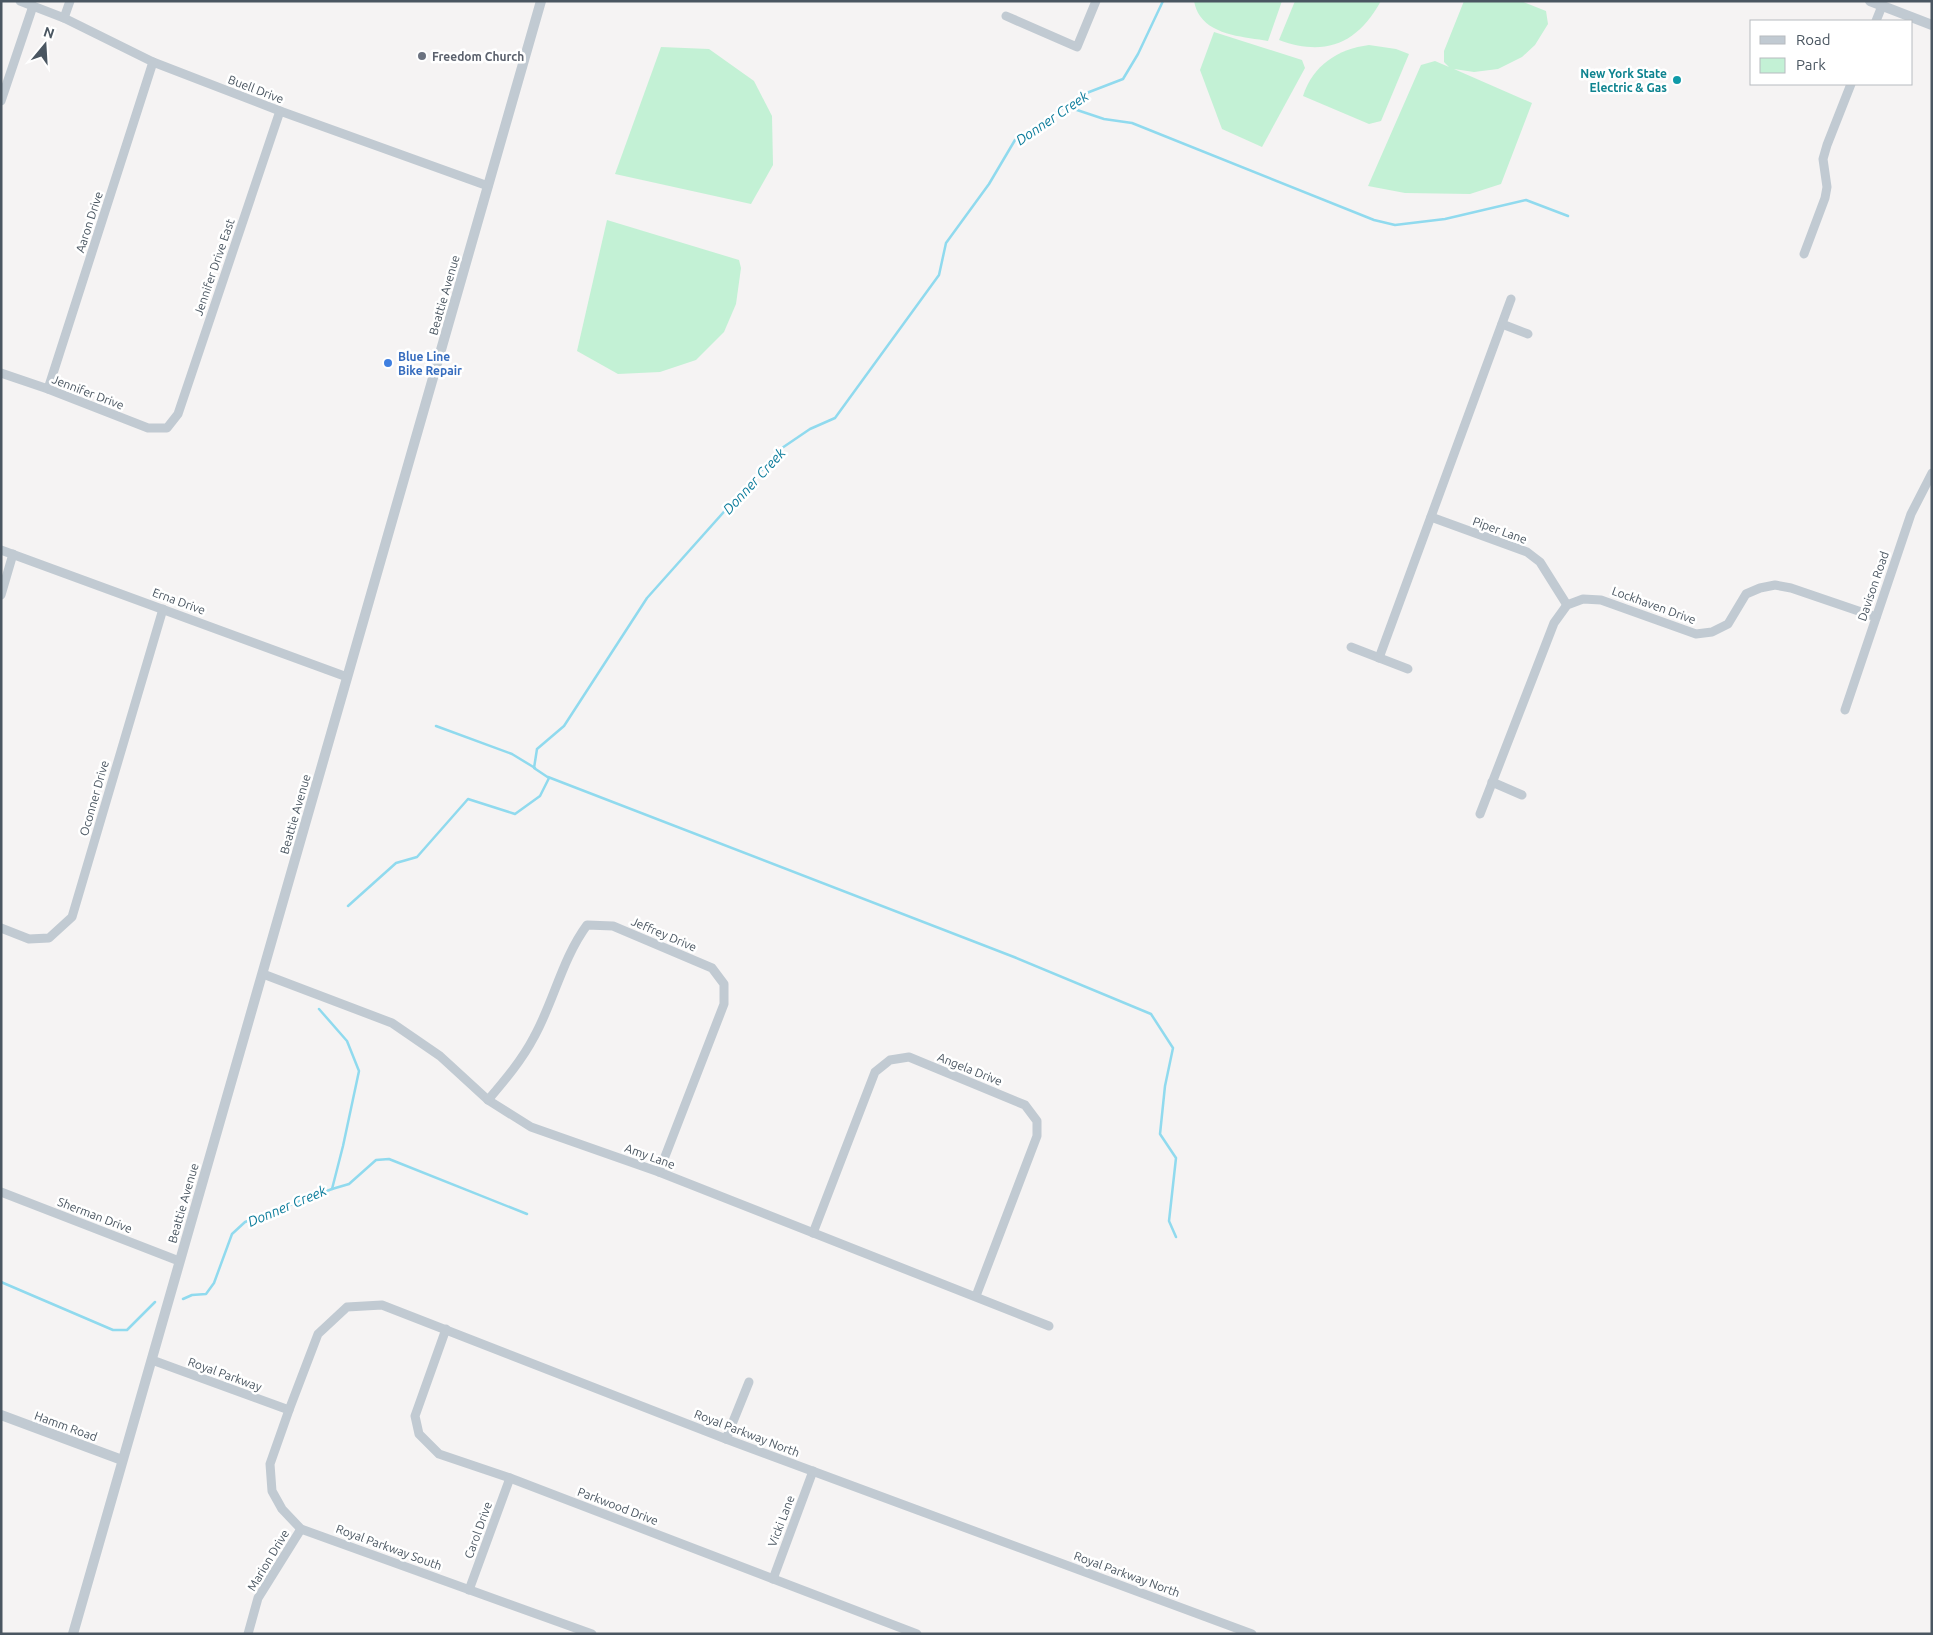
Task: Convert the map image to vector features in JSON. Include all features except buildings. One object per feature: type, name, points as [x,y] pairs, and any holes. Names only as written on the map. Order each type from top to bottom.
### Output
[{"type":"street","name":"Buell Drive","points":[[20,1],[64,18],[153,62],[280,111],[488,186]]},
{"type":"street","points":[[64,18],[70,1]]},
{"type":"street","name":"Beattie Avenue","points":[[73,1634],[541,1]]},
{"type":"street","points":[[1006,16],[1077,47],[1096,1]]},
{"type":"street","points":[[1870,1],[1932,26]]},
{"type":"street","points":[[1,102],[33,6]]},
{"type":"street","points":[[1876,20],[1882,6]]},
{"type":"street","name":"Aaron Drive","points":[[48,389],[153,62]]},
{"type":"street","points":[[1804,254],[1825,198],[1827,187],[1823,159],[1827,144],[1851,85]]},
{"type":"street","name":"Jennifer Drive East","points":[[167,428],[178,414],[280,111]]},
{"type":"street","points":[[1379,658],[1511,299]]},
{"type":"street","points":[[1502,324],[1528,334]]},
{"type":"street","name":"Jennifer Drive","points":[[1,373],[148,428],[167,428]]},
{"type":"street","name":"Davison Road","points":[[1844,710],[1910,514],[1932,473]]},
{"type":"street","name":"Piper Lane","points":[[1431,517],[1527,552],[1540,562],[1567,605]]},
{"type":"street","name":"Erna Drive","points":[[1,550],[347,677]]},
{"type":"street","points":[[1,595],[13,554]]},
{"type":"street","name":"Lockhaven Drive","points":[[1567,605],[1583,599],[1601,600],[1696,634],[1712,632],[1728,624],[1746,594],[1760,588],[1775,585],[1792,588],[1876,617]]},
{"type":"street","points":[[1480,814],[1554,624],[1567,605]]},
{"type":"street","name":"Oconner Drive","points":[[1,928],[29,939],[49,938],[72,916],[163,609]]},
{"type":"street","points":[[1350,647],[1408,669]]},
{"type":"street","points":[[1492,782],[1522,795]]},
{"type":"street","name":"Jeffrey Drive","points":[[488,1100],[513,1070],[535,1036],[575,942],[587,926],[613,926],[712,968],[724,984],[724,1004],[659,1172]]},
{"type":"street","name":"Amy Lane","points":[[263,974],[392,1023],[440,1056],[488,1100],[531,1127],[659,1172],[1050,1326]]},
{"type":"street","name":"Angela Drive","points":[[813,1233],[875,1072],[890,1060],[909,1057],[1025,1105],[1037,1121],[1036,1136],[976,1296]]},
{"type":"street","name":"Sherman Drive","points":[[1,1192],[179,1261]]},
{"type":"street","name":"Royal Parkway North","points":[[289,1410],[318,1334],[347,1307],[382,1305],[726,1439],[1228,1629],[1252,1634]]},
{"type":"street","name":"Parkwood Drive","points":[[446,1329],[415,1416],[419,1434],[439,1454],[510,1478],[917,1634]]},
{"type":"street","name":"Royal Parkway","points":[[152,1360],[289,1410]]},
{"type":"street","points":[[726,1439],[749,1382]]},
{"type":"street","name":"Royal Parkway South","points":[[289,1410],[270,1464],[272,1491],[282,1509],[301,1529],[592,1634]]},
{"type":"street","name":"Hamm Road","points":[[1,1415],[122,1460]]},
{"type":"street","name":"Vicki Lane","points":[[773,1579],[813,1471]]},
{"type":"street","name":"Carol Drive","points":[[469,1590],[510,1478]]},
{"type":"street","name":"Marion Drive","points":[[248,1634],[258,1598],[301,1529]]},
{"type":"green space","points":[[1194,1],[1282,1],[1268,41],[1241,37],[1213,28],[1200,16]]},
{"type":"green space","points":[[1295,1],[1381,1],[1372,16],[1350,37],[1338,43],[1311,47],[1279,40]]},
{"type":"green space","points":[[1464,1],[1521,1],[1546,11],[1548,24],[1535,45],[1522,57],[1498,69],[1474,72],[1454,69],[1532,103],[1501,184],[1470,194],[1405,193],[1368,186],[1421,65],[1435,61],[1449,67],[1444,62],[1444,51]]},
{"type":"green space","points":[[1214,32],[1302,60],[1305,68],[1262,147],[1222,129],[1200,70]]},
{"type":"green space","points":[[1369,45],[1396,49],[1409,54],[1381,121],[1369,124],[1303,96],[1313,76],[1328,60],[1347,50]]},
{"type":"green space","points":[[661,47],[709,49],[754,81],[772,116],[773,165],[751,204],[615,174]]},
{"type":"green space","points":[[607,220],[739,260],[741,268],[736,304],[724,332],[696,360],[660,372],[618,374],[577,351]]},
{"type":"waterway","name":"Donner Creek","points":[[348,906],[396,863],[417,857],[468,799],[515,814],[540,796],[549,778],[534,768],[537,749],[564,726],[647,598],[782,448],[810,429],[835,418],[939,275],[946,243],[989,184],[1015,140],[1084,94],[1123,79],[1138,54],[1163,1]]},
{"type":"waterway","points":[[1065,106],[1104,119],[1132,123],[1374,220],[1395,225],[1445,219],[1526,200],[1568,216]]},
{"type":"waterway","points":[[436,726],[512,754],[535,768]]},
{"type":"waterway","points":[[548,777],[1014,957],[1151,1014],[1173,1048],[1165,1086],[1160,1134],[1176,1158],[1169,1221],[1176,1237]]},
{"type":"waterway","name":"Donner Creek","points":[[183,1299],[192,1295],[206,1294],[214,1283],[232,1234],[245,1222],[332,1189],[359,1071],[347,1041],[319,1009]]},
{"type":"waterway","points":[[332,1189],[349,1184],[376,1160],[389,1159],[527,1214]]},
{"type":"waterway","name":"Donner Creek","points":[[1,1282],[113,1330],[127,1330],[155,1302]]},
{"type":"place","name":"Freedom Church","points":[[422,56]]},
{"type":"place","name":"New York State Electric & Gas","points":[[1677,80]]},
{"type":"place","name":"Blue Line Bike Repair","points":[[388,363]]}]
